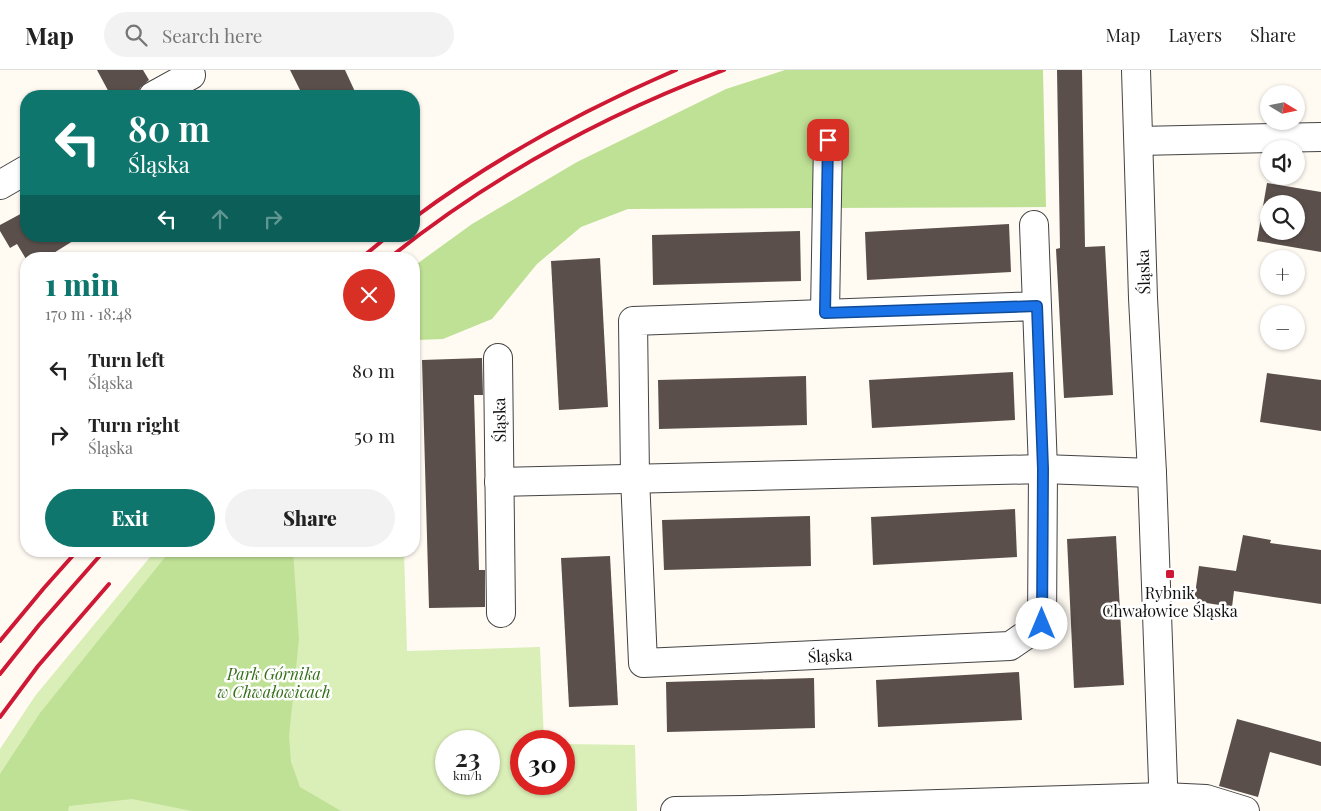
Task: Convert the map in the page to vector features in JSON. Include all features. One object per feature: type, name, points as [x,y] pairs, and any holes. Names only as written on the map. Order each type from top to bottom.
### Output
[{"type":"street","name":"Śląska","points":[[1136,70],[1143,298],[1152,473],[1164,804]]},
{"type":"street","points":[[163,90],[191,74]]},
{"type":"street","points":[[1139,141],[1321,137]]},
{"type":"street","points":[[825,313],[828,140]]},
{"type":"street","points":[[0,185],[20,173]]},
{"type":"street","name":"Śląska","points":[[1034,225],[1037,306],[1043,469],[1042,624],[1010,646],[643,663],[635,478],[633,321],[1037,306]]},
{"type":"street","name":"Śląska","points":[[498,358],[501,613]]},
{"type":"street","points":[[499,482],[1043,469],[1152,473]]},
{"type":"street","points":[[675,811],[1164,804],[1206,799],[1245,811]]},
{"type":"green space","points":[[785,70],[1043,70],[1046,207],[628,209],[581,227],[537,264],[492,319],[443,339],[420,340],[420,262],[472,224],[577,162],[726,89]]},
{"type":"green space","name":"Park Górnika w Chwałowicach","points":[[150,557],[404,557],[407,651],[540,647],[544,730],[510,730],[510,795],[575,795],[575,744],[635,745],[637,811],[0,811],[0,749],[35,696]]},
{"type":"green space","points":[[165,557],[293,557],[299,639],[289,736],[291,762],[300,787],[341,811],[192,811],[132,799],[69,806],[68,811],[0,811],[0,774],[40,713]]},
{"type":"building","points":[[97,70],[143,70],[149,80],[139,90],[108,90]]},
{"type":"building","points":[[290,70],[345,70],[354,90],[300,90]]},
{"type":"building","points":[[1057,70],[1082,70],[1085,247],[1105,246],[1113,395],[1064,398],[1056,249],[1060,248]]},
{"type":"building","points":[[1267,185],[1279,185],[1321,192],[1321,252],[1257,241],[1260,224],[1260,240],[1305,240],[1305,195],[1265,195]]},
{"type":"building","points":[[20,214],[20,242],[71,242],[55,252],[22,252],[17,244],[10,248],[0,231],[0,225]]},
{"type":"building","points":[[1009,224],[1011,272],[867,280],[865,232]]},
{"type":"building","points":[[800,231],[801,281],[653,285],[652,235]]},
{"type":"building","points":[[600,258],[608,407],[559,410],[551,261]]},
{"type":"building","points":[[482,358],[483,395],[474,395],[479,570],[485,570],[485,607],[429,608],[422,360]]},
{"type":"building","points":[[1013,372],[1015,420],[872,428],[869,380]]},
{"type":"building","points":[[1267,373],[1321,380],[1321,431],[1260,422]]},
{"type":"building","points":[[806,376],[807,425],[659,429],[658,380]]},
{"type":"building","points":[[1015,509],[1017,557],[873,565],[871,517]]},
{"type":"building","points":[[810,516],[811,566],[664,570],[662,520]]},
{"type":"building","points":[[1243,535],[1271,540],[1270,543],[1321,550],[1321,604],[1234,591],[1232,607],[1194,601],[1199,566],[1236,571]]},
{"type":"building","points":[[1116,536],[1124,685],[1074,688],[1067,539]]},
{"type":"building","points":[[610,556],[618,705],[569,707],[561,558]]},
{"type":"building","points":[[1019,672],[1022,720],[878,727],[876,680]]},
{"type":"building","points":[[814,678],[815,728],[667,732],[666,682]]},
{"type":"building","points":[[1237,719],[1321,742],[1321,766],[1270,752],[1258,797],[1219,786]]},
{"type":"railway","points":[[420,214],[476,175],[540,136],[641,85],[676,70]]},
{"type":"railway","points":[[420,234],[507,175],[549,151],[635,107],[724,70]]},
{"type":"railway","points":[[369,252],[381,242]]},
{"type":"railway","points":[[397,252],[410,242]]},
{"type":"railway","points":[[0,641],[72,557]]},
{"type":"railway","points":[[0,674],[39,625],[99,557]]},
{"type":"railway","points":[[0,717],[38,666],[109,584]]},
{"type":"place","name":"Rybnik Chwałowice Śląska","points":[[1170,574]]},
{"type":"route","points":[[828,140],[825,313],[1037,306],[1043,469],[1042,624]]}]
